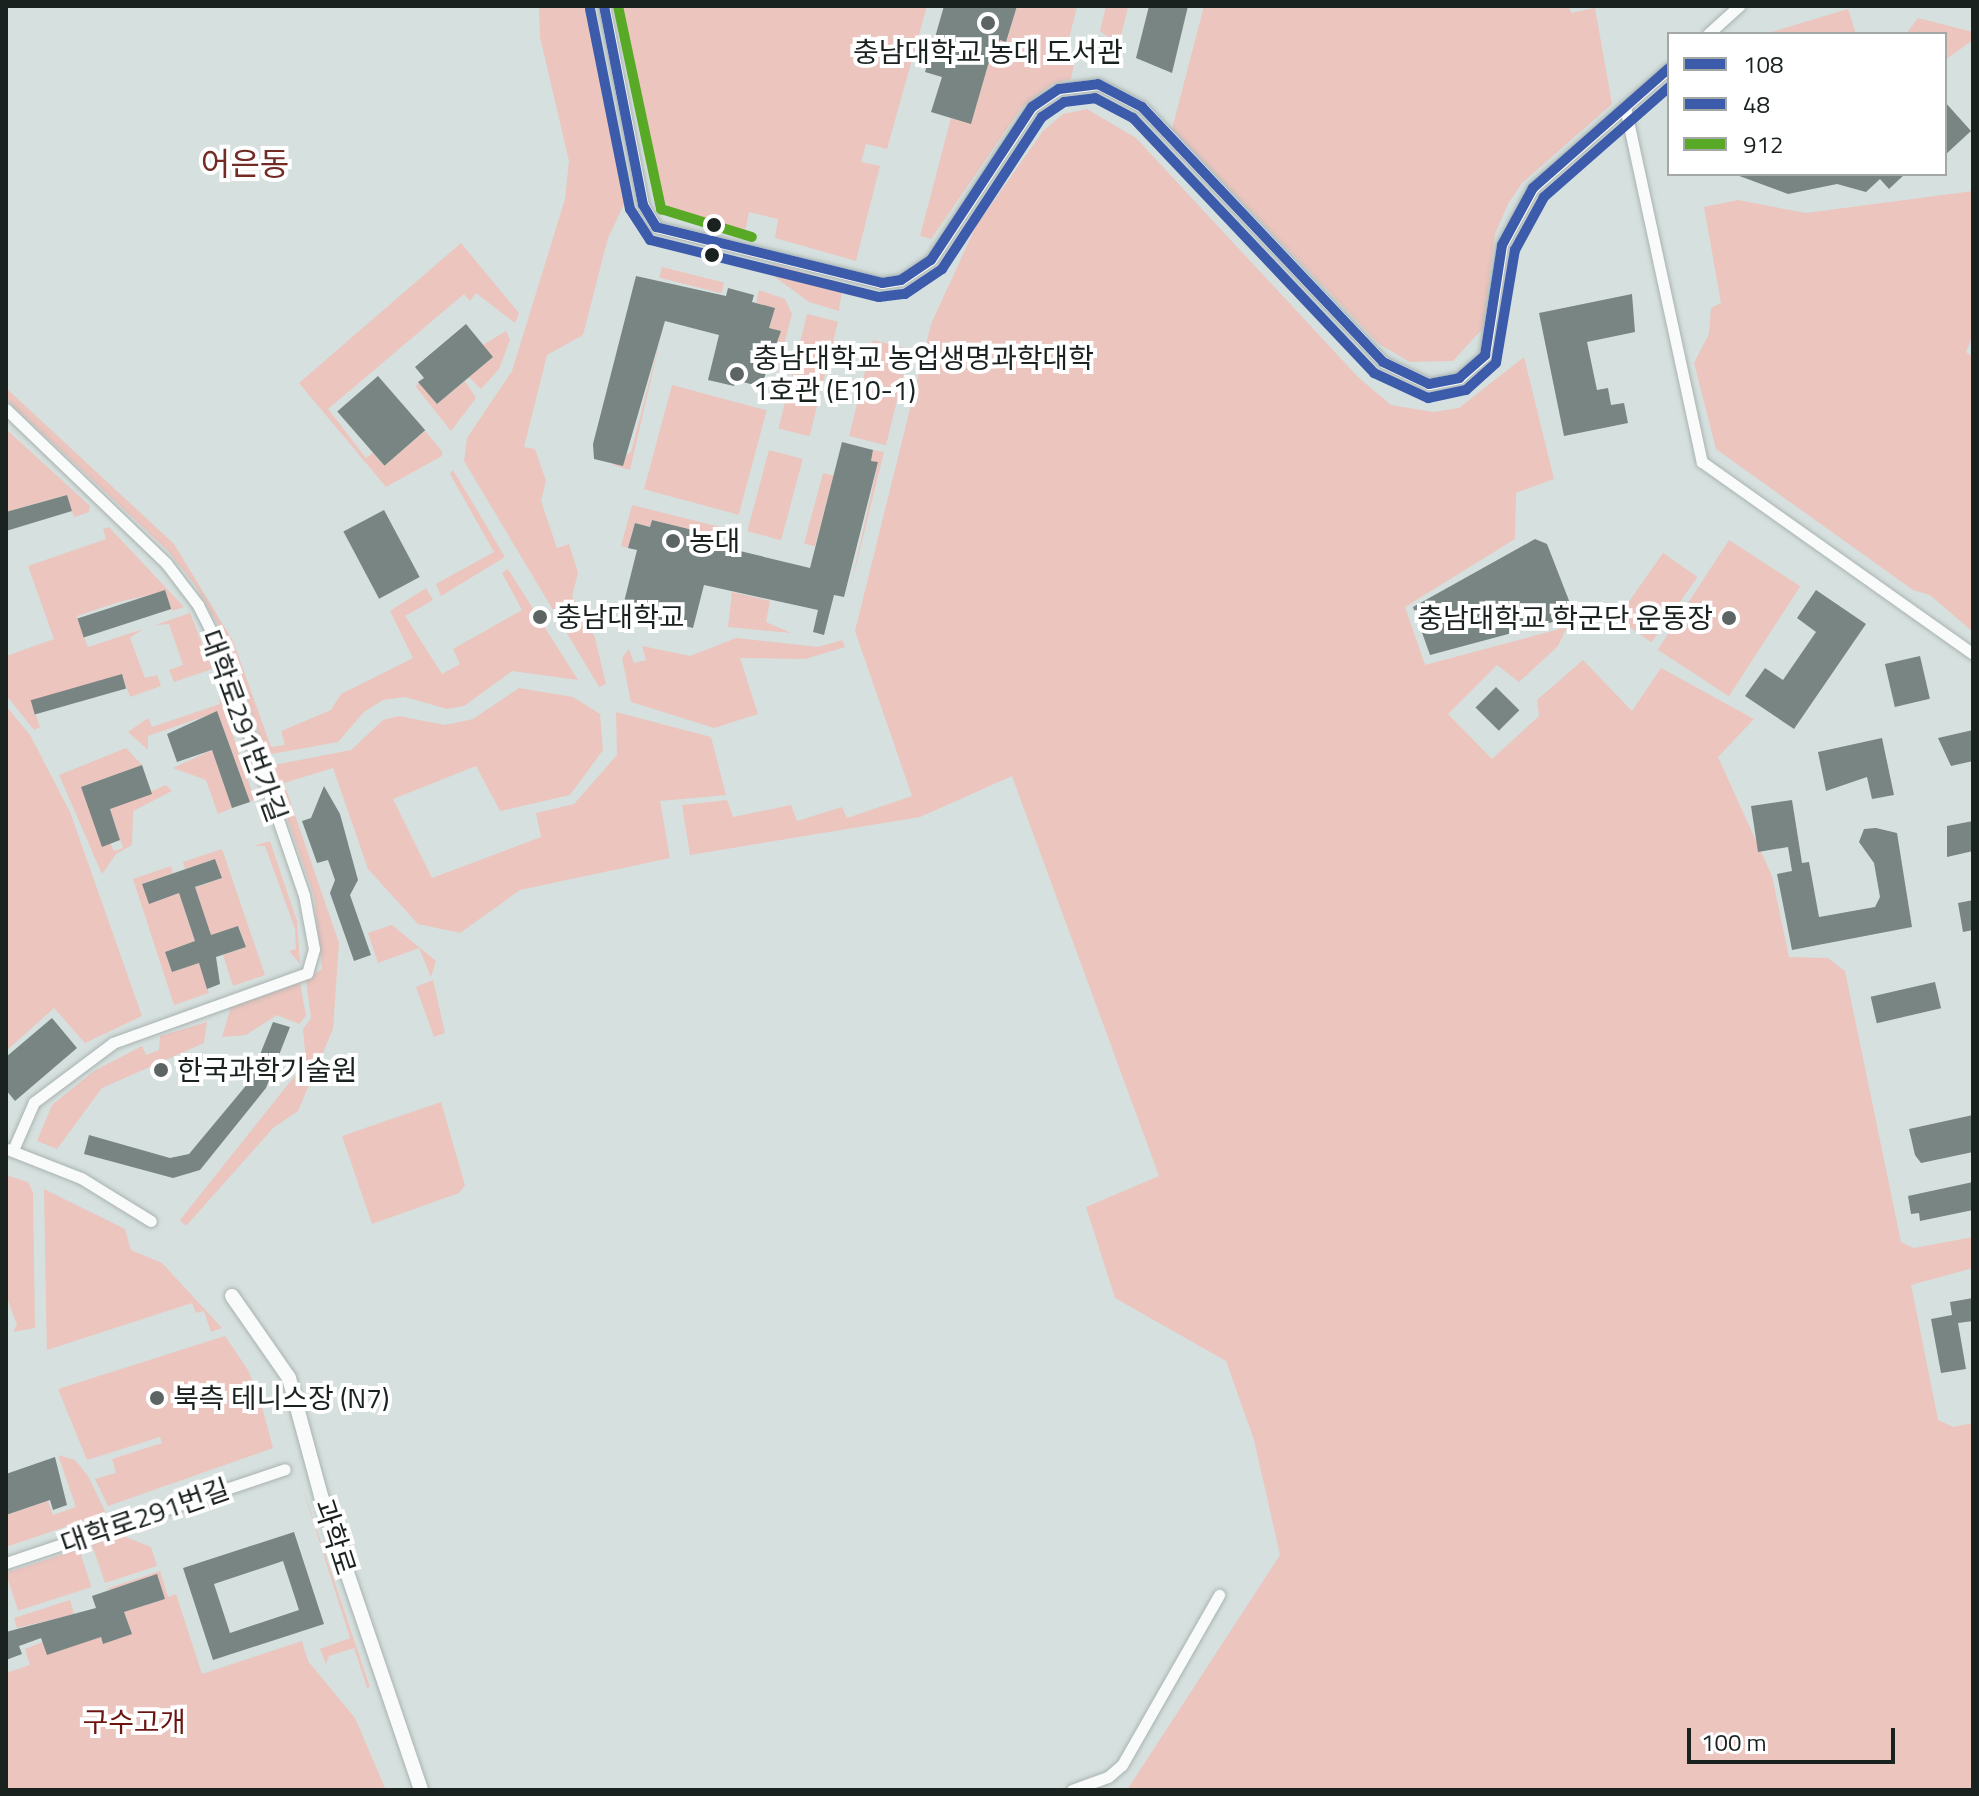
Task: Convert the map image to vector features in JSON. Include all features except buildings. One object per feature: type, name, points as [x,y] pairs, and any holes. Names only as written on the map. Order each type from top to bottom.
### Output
[{"type":"street","points":[[604,6],[651,223],[882,283],[919,271],[1032,107],[1059,89],[1098,84],[1142,107],[1383,362],[1420,383],[1448,382],[1485,355],[1506,235],[1533,188],[1667,70]]},
{"type":"street","points":[[1710,32],[1739,6]]},
{"type":"street","points":[[1625,107],[1706,468],[1973,654]]},
{"type":"street","name":"대학로291번가길","points":[[6,409],[166,563],[198,605],[219,647],[304,895],[314,949],[307,973],[113,1043],[34,1102],[9,1150]]},
{"type":"street","points":[[9,1150],[81,1178],[151,1221]]},
{"type":"street","name":"과학로","points":[[232,1296],[289,1378],[321,1496],[421,1790]]},
{"type":"street","name":"대학로291번길","points":[[6,1563],[285,1469]]},
{"type":"street","points":[[1072,1790],[1108,1777],[1122,1765],[1219,1595]]},
{"type":"green space","points":[[539,6],[587,6],[626,200],[608,238],[583,335],[547,355],[524,447],[535,449],[546,481],[541,501],[557,548],[569,544],[578,573],[572,596],[595,638],[606,684],[599,687],[464,461],[467,438],[512,371],[565,199],[569,161],[540,37]]},
{"type":"green space","points":[[619,6],[927,6],[887,149],[866,144],[861,162],[880,166],[856,261],[775,238],[778,219],[749,212],[745,232],[682,217],[663,202],[645,147],[654,145],[645,142]]},
{"type":"green space","points":[[1017,6],[1077,6],[1066,52],[1076,55],[1071,79],[1052,84],[1022,107],[931,239],[920,236],[951,118],[971,123],[988,65],[1000,40],[1006,42]]},
{"type":"green space","points":[[1106,6],[1128,7],[1121,36],[1113,41],[1100,31]]},
{"type":"green space","points":[[1204,6],[1569,6],[1571,13],[1595,8],[1612,104],[1522,183],[1508,204],[1495,234],[1483,328],[1453,361],[1410,362],[1379,344],[1172,129]]},
{"type":"green space","points":[[1848,9],[1855,32],[1771,32]]},
{"type":"green space","points":[[1918,18],[1973,32],[1973,40],[1947,59],[1947,32],[1908,32]]},
{"type":"green space","points":[[1087,109],[1136,138],[1358,377],[1391,405],[1433,412],[1459,408],[1524,357],[1554,479],[1516,493],[1515,539],[1405,607],[1425,665],[1567,627],[1558,646],[1519,682],[1497,665],[1448,714],[1492,759],[1539,716],[1537,700],[1583,660],[1632,711],[1661,668],[1754,719],[1718,757],[1772,876],[1789,957],[1828,958],[1845,971],[1901,1242],[1914,1248],[1973,1237],[1973,1268],[1911,1285],[1938,1420],[1953,1427],[1973,1423],[1973,1790],[1127,1790],[1280,1555],[1254,1440],[1226,1361],[1115,1298],[1086,1207],[1159,1176],[1012,776],[920,817],[690,855],[682,805],[727,800],[733,817],[791,805],[797,821],[842,807],[847,818],[912,796],[855,631],[931,324],[976,226],[1043,131],[1063,114]]},
{"type":"green space","points":[[1973,191],[1973,335],[1966,352],[1973,357],[1973,632],[1930,595],[1913,590],[1716,449],[1694,363],[1709,334],[1711,308],[1721,303],[1704,207],[1738,200],[1806,213]]},
{"type":"green space","points":[[461,243],[519,313],[515,323],[476,293],[470,301],[464,294],[328,409],[366,458],[373,453],[384,466],[425,431],[442,451],[442,456],[386,487],[299,383]]},
{"type":"green space","points":[[772,264],[843,283],[839,311],[809,302],[767,271]]},
{"type":"green space","points":[[662,267],[724,282],[721,293],[659,278]]},
{"type":"green space","points":[[759,290],[785,299],[792,314],[777,372],[770,370],[780,331],[758,325],[770,325],[774,308],[756,303]]},
{"type":"green space","points":[[807,314],[838,322],[810,436],[778,428]]},
{"type":"green space","points":[[506,331],[510,340],[499,369],[481,389],[469,377],[493,357],[483,345]]},
{"type":"green space","points":[[662,332],[630,470],[613,465],[631,452]]},
{"type":"green space","points":[[873,340],[910,349],[886,445],[849,436]]},
{"type":"green space","points":[[465,381],[476,398],[451,431],[416,387],[418,382],[437,404]]},
{"type":"green space","points":[[672,385],[767,410],[739,515],[644,489]]},
{"type":"green space","points":[[6,388],[174,544],[233,641],[271,747],[285,745],[281,731],[331,710],[341,694],[413,658],[390,611],[426,588],[433,600],[405,616],[442,674],[460,664],[453,649],[522,610],[502,573],[508,569],[578,680],[512,671],[464,706],[447,709],[405,697],[383,700],[364,712],[338,742],[266,755],[226,639],[195,585],[167,550],[6,399]]},
{"type":"green space","points":[[6,429],[90,506],[89,512],[74,517],[66,495],[6,512]]},
{"type":"green space","points":[[769,450],[803,459],[781,540],[747,531]]},
{"type":"green space","points":[[873,450],[884,452],[848,598],[878,463],[871,461]]},
{"type":"green space","points":[[453,470],[505,557],[441,596],[436,584],[494,552],[450,474]]},
{"type":"green space","points":[[823,473],[834,476],[815,546],[804,544]]},
{"type":"green space","points":[[632,505],[720,527],[717,536],[652,520],[650,527],[635,523],[628,548],[621,546]]},
{"type":"green space","points":[[109,527],[184,607],[172,611],[165,591],[119,602],[77,616],[83,635],[88,647],[143,629],[130,638],[145,678],[157,675],[161,686],[130,697],[122,675],[31,701],[40,727],[34,730],[6,695],[6,656],[54,639],[28,566],[106,539],[103,529]]},
{"type":"green space","name":"충남대학교 학군단 운동장","points":[[1729,540],[1800,586],[1729,696],[1658,650]]},
{"type":"green space","name":"충남대학교 학군단 운동장","points":[[1663,553],[1697,577],[1652,643],[1617,619]]},
{"type":"green space","points":[[732,592],[770,601],[766,622],[791,633],[728,627]]},
{"type":"green space","points":[[190,613],[212,669],[174,682],[169,670],[183,665],[169,624],[155,625]]},
{"type":"green space","points":[[736,638],[818,647],[842,640],[845,647],[805,659],[740,658],[758,714],[714,728],[631,702],[622,658],[629,649],[634,663],[646,660],[642,646],[690,656]]},
{"type":"green space","points":[[519,688],[573,697],[600,714],[603,750],[570,795],[500,811],[476,766],[393,799],[432,878],[541,837],[536,813],[574,804],[617,755],[616,712],[711,737],[726,795],[660,801],[670,858],[520,890],[460,933],[418,924],[368,869],[333,768],[284,783],[339,943],[333,1029],[298,1111],[273,1128],[186,1226],[180,1220],[297,1073],[305,1051],[303,1029],[311,1018],[306,980],[322,969],[314,896],[269,766],[351,750],[383,720],[399,716],[445,725],[473,719]]},
{"type":"green space","points":[[219,695],[255,800],[250,802],[217,712],[148,736],[148,750],[128,732],[148,718],[152,727],[220,704]]},
{"type":"green space","points":[[6,706],[30,735],[70,812],[142,1016],[85,1043],[54,1008],[6,1051]]},
{"type":"green space","points":[[126,748],[142,765],[81,787],[114,851],[123,848],[110,809],[166,785],[172,791],[133,811],[132,845],[116,854],[102,874],[59,775]]},
{"type":"green space","points":[[212,750],[232,808],[218,814],[206,780],[173,768]]},
{"type":"green space","points":[[270,841],[297,921],[300,964],[289,951],[296,949],[295,929],[265,846],[254,846]]},
{"type":"green space","points":[[222,849],[265,975],[233,986],[223,955],[246,947],[239,927],[211,935],[194,888],[222,878],[215,859],[185,869],[183,862]]},
{"type":"green space","points":[[171,866],[173,873],[142,884],[149,903],[179,893],[195,941],[165,952],[172,972],[199,963],[209,993],[174,1005],[133,879]]},
{"type":"green space","points":[[392,925],[436,961],[431,977],[419,948],[378,963],[368,933]]},
{"type":"green space","points":[[433,980],[445,1033],[434,1037],[416,987]]},
{"type":"green space","points":[[300,983],[306,1016],[299,1024],[277,1015],[246,1035],[222,1037],[231,1007]]},
{"type":"green space","points":[[207,1022],[204,1043],[102,1088],[57,1149],[37,1141],[52,1105],[94,1071],[142,1046],[146,1055],[159,1050],[160,1036]]},
{"type":"green space","points":[[441,1102],[465,1185],[459,1193],[372,1224],[342,1136]]},
{"type":"green space","points":[[6,1175],[28,1182],[33,1192],[35,1328],[13,1332],[17,1325],[6,1295]]},
{"type":"green space","points":[[44,1189],[125,1229],[131,1250],[162,1263],[222,1328],[211,1332],[204,1311],[196,1313],[192,1303],[47,1350],[47,1361]]},
{"type":"green space","name":"북측 테니스장 (N7)","points":[[225,1336],[248,1370],[257,1391],[247,1395],[259,1396],[273,1448],[108,1506],[95,1479],[116,1473],[112,1459],[162,1443],[160,1437],[87,1460],[58,1389]]},
{"type":"green space","points":[[58,1455],[75,1460],[88,1476],[106,1513],[6,1547],[6,1515],[48,1501],[53,1515],[76,1507]]},
{"type":"green space","points":[[299,1477],[370,1687],[367,1688],[354,1648],[329,1656],[326,1664],[320,1649],[350,1638]]},
{"type":"green space","points":[[121,1535],[151,1547],[157,1566],[105,1583],[92,1545]]},
{"type":"green space","points":[[79,1549],[91,1587],[18,1611],[6,1573]]},
{"type":"green space","name":"구수고개","points":[[160,1571],[168,1597],[176,1594],[202,1674],[302,1641],[308,1661],[355,1718],[386,1790],[6,1790],[6,1673],[30,1665],[25,1649],[43,1642],[47,1654],[101,1637],[103,1644],[131,1634],[124,1612],[165,1599],[106,1589]]},
{"type":"green space","points":[[70,1600],[74,1614],[17,1628],[14,1618]]},
{"type":"transit line","name":"108","points":[[604,6],[643,205],[656,227],[882,283],[901,280],[931,260],[1032,107],[1059,89],[1098,84],[1142,107],[1383,362],[1429,384],[1459,378],[1485,355],[1502,245],[1533,188],[1667,70]]},
{"type":"transit line","name":"912","points":[[618,6],[661,209],[752,237]]},
{"type":"transit line","name":"48","points":[[590,9],[630,209],[650,240],[879,297],[905,294],[942,269],[1042,117],[1064,102],[1095,98],[1133,118],[1374,373],[1428,398],[1466,390],[1496,363],[1515,250],[1544,197],[1667,89]]},
{"type":"place","name":"충남대학교 농대 도서관","points":[[988,23]]},
{"type":"place","name":"충남대학교 농업생명과학대학 1호관 (E10-1)","points":[[737,374]]},
{"type":"place","name":"농대","points":[[673,541]]},
{"type":"place","name":"충남대학교","points":[[540,617]]},
{"type":"place","name":"충남대학교 학군단 운동장","points":[[1729,618]]},
{"type":"place","name":"한국과학기술원","points":[[161,1070]]},
{"type":"place","name":"북측 테니스장 (N7)","points":[[157,1398]]},
{"type":"district","name":"어은동","points":[[245,163]]}]
